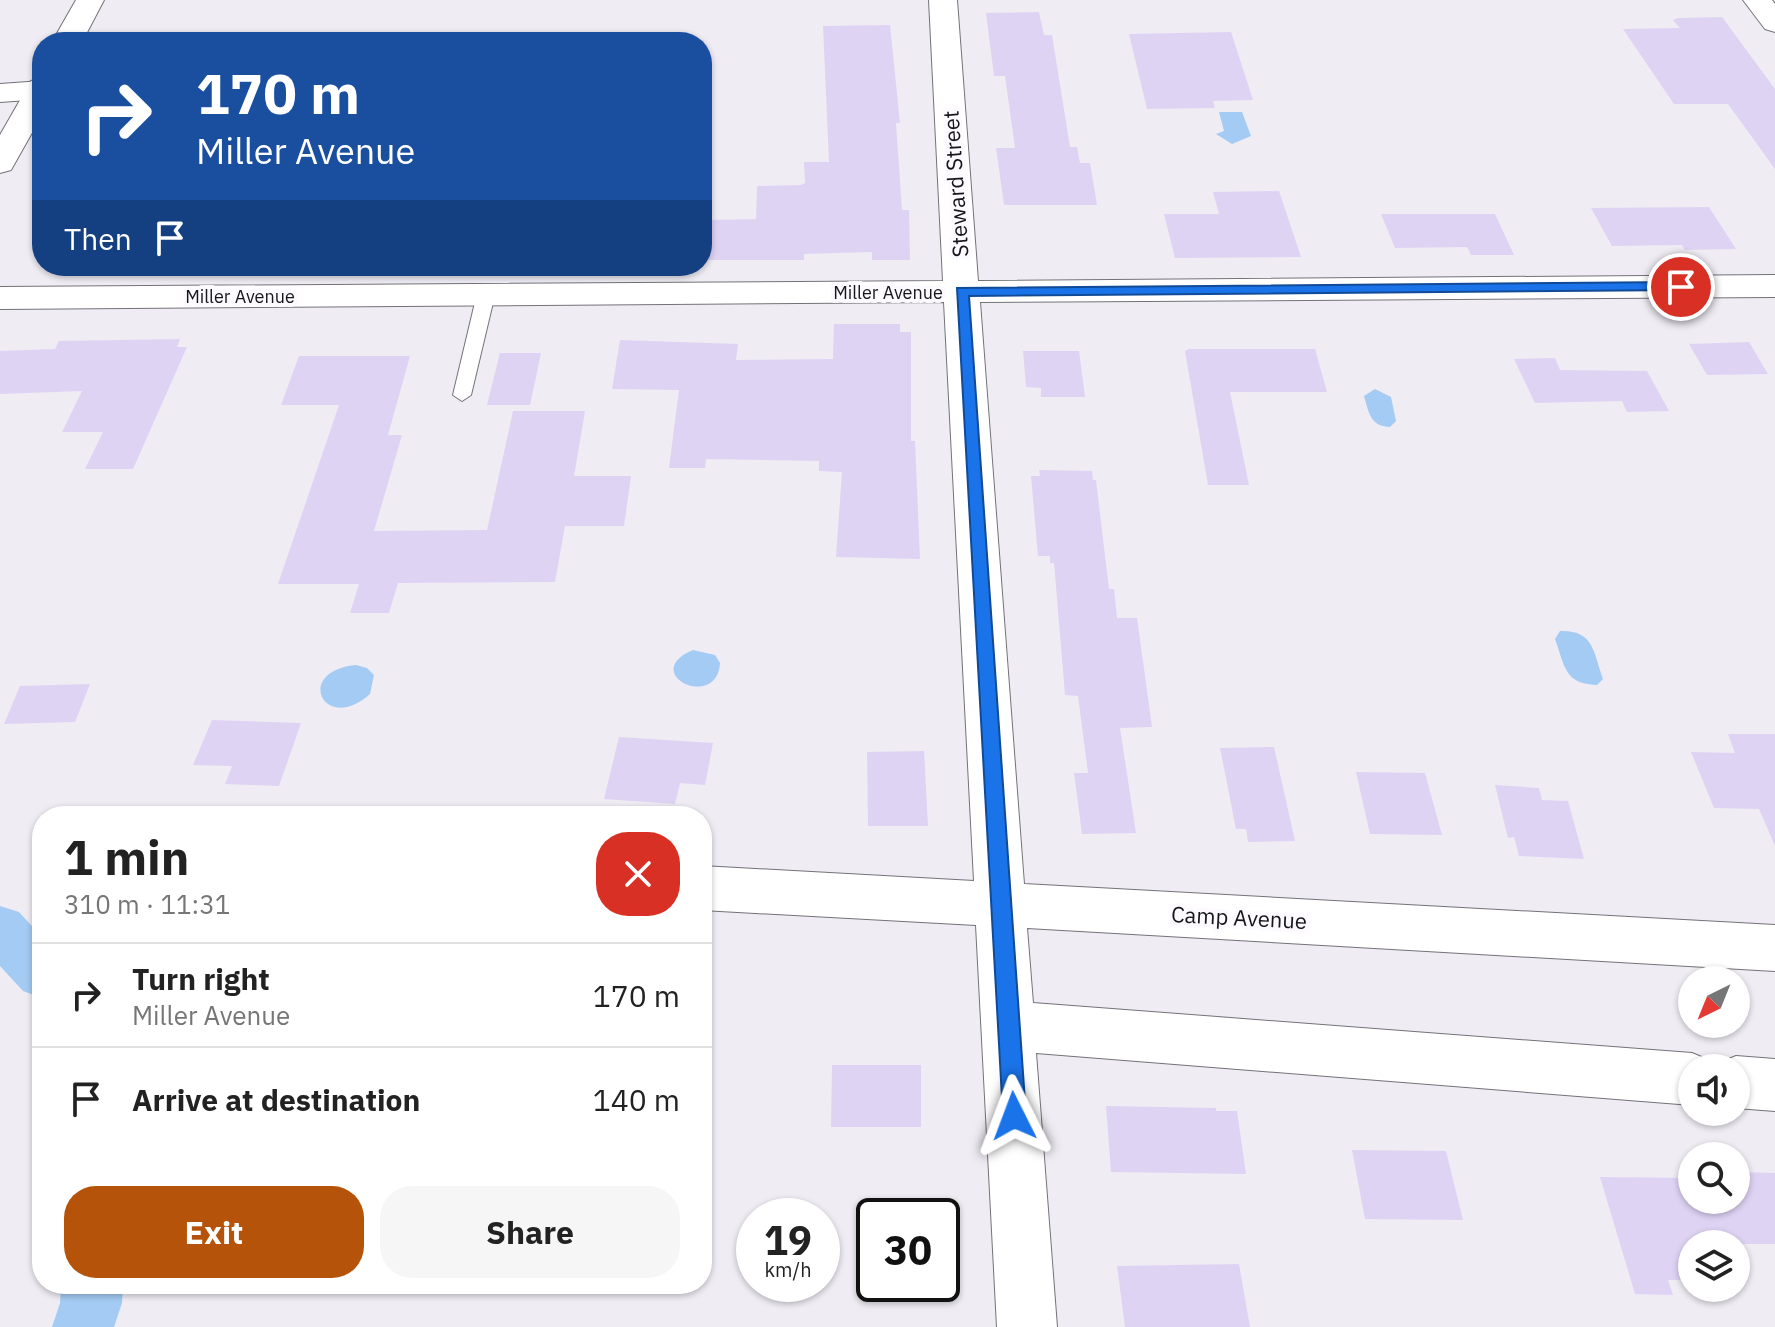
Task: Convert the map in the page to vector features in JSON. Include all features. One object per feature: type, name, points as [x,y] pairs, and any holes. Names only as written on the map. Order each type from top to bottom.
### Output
[{"type":"street","points":[[72,32],[90,0]]},
{"type":"street","name":"Steward Street","points":[[943,0],[1027,1327]]},
{"type":"street","points":[[1757,0],[1775,23]]},
{"type":"street","points":[[0,93],[32,95]]},
{"type":"street","points":[[0,163],[32,109]]},
{"type":"street","name":"Miller Avenue","points":[[0,298],[1775,286]]},
{"type":"street","name":"Camp Avenue","points":[[712,889],[1775,948]]},
{"type":"street","points":[[1009,1026],[1678,1078]]},
{"type":"street","points":[[1750,1083],[1775,1085]]},
{"type":"lane","points":[[462,395],[486,294]]},
{"type":"water","points":[[1219,112],[1242,112],[1251,136],[1232,144],[1216,134],[1224,131]]},
{"type":"water","points":[[1375,389],[1391,397],[1396,421],[1390,427],[1378,424],[1369,413],[1364,396]]},
{"type":"water","points":[[1560,631],[1586,638],[1594,651],[1603,679],[1597,685],[1578,681],[1567,672],[1555,639]]},
{"type":"water","points":[[693,650],[715,655],[720,663],[716,677],[707,685],[685,684],[677,677],[674,669],[678,659]]},
{"type":"water","points":[[356,665],[367,668],[374,675],[370,694],[354,705],[340,708],[329,704],[322,697],[325,678],[337,670]]},
{"type":"building","points":[[1039,12],[1044,35],[1052,35],[1070,147],[1077,147],[1080,163],[1090,163],[1097,205],[1004,205],[996,148],[1015,148],[1005,76],[994,76],[986,13]]},
{"type":"building","points":[[1722,17],[1775,89],[1775,169],[1728,104],[1674,104],[1623,29],[1680,28],[1673,20]]},
{"type":"building","points":[[890,25],[900,123],[896,123],[902,210],[909,210],[910,260],[872,260],[872,252],[804,254],[804,260],[712,260],[712,220],[756,219],[757,186],[801,185],[805,183],[804,162],[829,162],[823,26]]},
{"type":"building","points":[[1231,32],[1253,100],[1213,101],[1215,108],[1147,109],[1129,34]]},
{"type":"building","points":[[1279,191],[1301,257],[1175,258],[1164,214],[1219,214],[1213,192]]},
{"type":"building","points":[[1709,207],[1736,249],[1685,250],[1682,245],[1612,246],[1591,208]]},
{"type":"building","points":[[1381,214],[1495,214],[1514,255],[1471,255],[1467,247],[1395,248]]},
{"type":"building","points":[[834,324],[900,324],[900,332],[911,332],[911,441],[915,441],[920,559],[836,557],[842,472],[819,471],[819,461],[706,459],[705,468],[669,468],[679,390],[612,389],[620,340],[738,344],[736,360],[833,359]]},
{"type":"building","points":[[180,339],[177,347],[187,347],[133,469],[85,469],[103,432],[62,432],[82,391],[0,394],[0,351],[55,349],[59,341]]},
{"type":"building","points":[[1749,342],[1768,374],[1707,375],[1689,344]]},
{"type":"building","points":[[1315,349],[1327,392],[1230,392],[1249,485],[1208,485],[1185,351]]},
{"type":"building","points":[[1023,351],[1079,351],[1085,397],[1041,397],[1041,388],[1026,387]]},
{"type":"building","points":[[500,353],[541,353],[530,405],[487,405]]},
{"type":"building","points":[[299,356],[410,356],[388,435],[402,435],[374,531],[487,530],[513,411],[585,411],[574,476],[631,476],[624,526],[565,526],[555,582],[398,583],[389,613],[350,613],[359,584],[278,584],[339,405],[281,405]]},
{"type":"building","points":[[1555,358],[1560,370],[1647,371],[1669,411],[1627,412],[1622,401],[1535,403],[1514,359]]},
{"type":"building","points":[[1039,470],[1092,471],[1093,480],[1096,480],[1109,589],[1114,589],[1117,618],[1137,618],[1152,727],[1120,728],[1136,833],[1082,834],[1074,773],[1088,773],[1078,696],[1065,695],[1054,563],[1050,563],[1050,556],[1038,556],[1031,476],[1040,476]]},
{"type":"building","points":[[90,684],[75,722],[4,724],[20,686]]},
{"type":"building","points":[[212,720],[301,723],[279,786],[225,784],[232,766],[193,765]]},
{"type":"building","points":[[1728,734],[1775,734],[1775,846],[1759,809],[1714,808],[1691,752],[1735,753]]},
{"type":"building","points":[[619,737],[713,743],[705,785],[680,783],[675,804],[604,799]]},
{"type":"building","points":[[1274,747],[1295,841],[1248,842],[1246,829],[1236,829],[1220,748]]},
{"type":"building","points":[[924,751],[928,826],[868,826],[867,752]]},
{"type":"building","points":[[1356,772],[1425,773],[1442,835],[1370,834]]},
{"type":"building","points":[[1495,785],[1539,788],[1542,800],[1568,801],[1584,859],[1519,856],[1514,837],[1508,838]]},
{"type":"building","points":[[832,1065],[921,1065],[921,1127],[831,1127]]},
{"type":"building","points":[[1106,1106],[1237,1111],[1246,1174],[1111,1172]]},
{"type":"building","points":[[1352,1150],[1446,1151],[1463,1220],[1365,1219]]},
{"type":"building","points":[[1750,1172],[1775,1173],[1775,1244],[1750,1244],[1750,1230],[1678,1230],[1678,1280],[1668,1280],[1673,1295],[1635,1294],[1600,1177],[1678,1178],[1678,1214],[1750,1214]]},
{"type":"building","points":[[1239,1264],[1250,1327],[1125,1327],[1117,1266]]},
{"type":"waterway","points":[[0,929],[32,963]]},
{"type":"waterway","points":[[83,1327],[91,1294]]},
{"type":"route","points":[[1014,1116],[962,291],[1681,287]]}]
